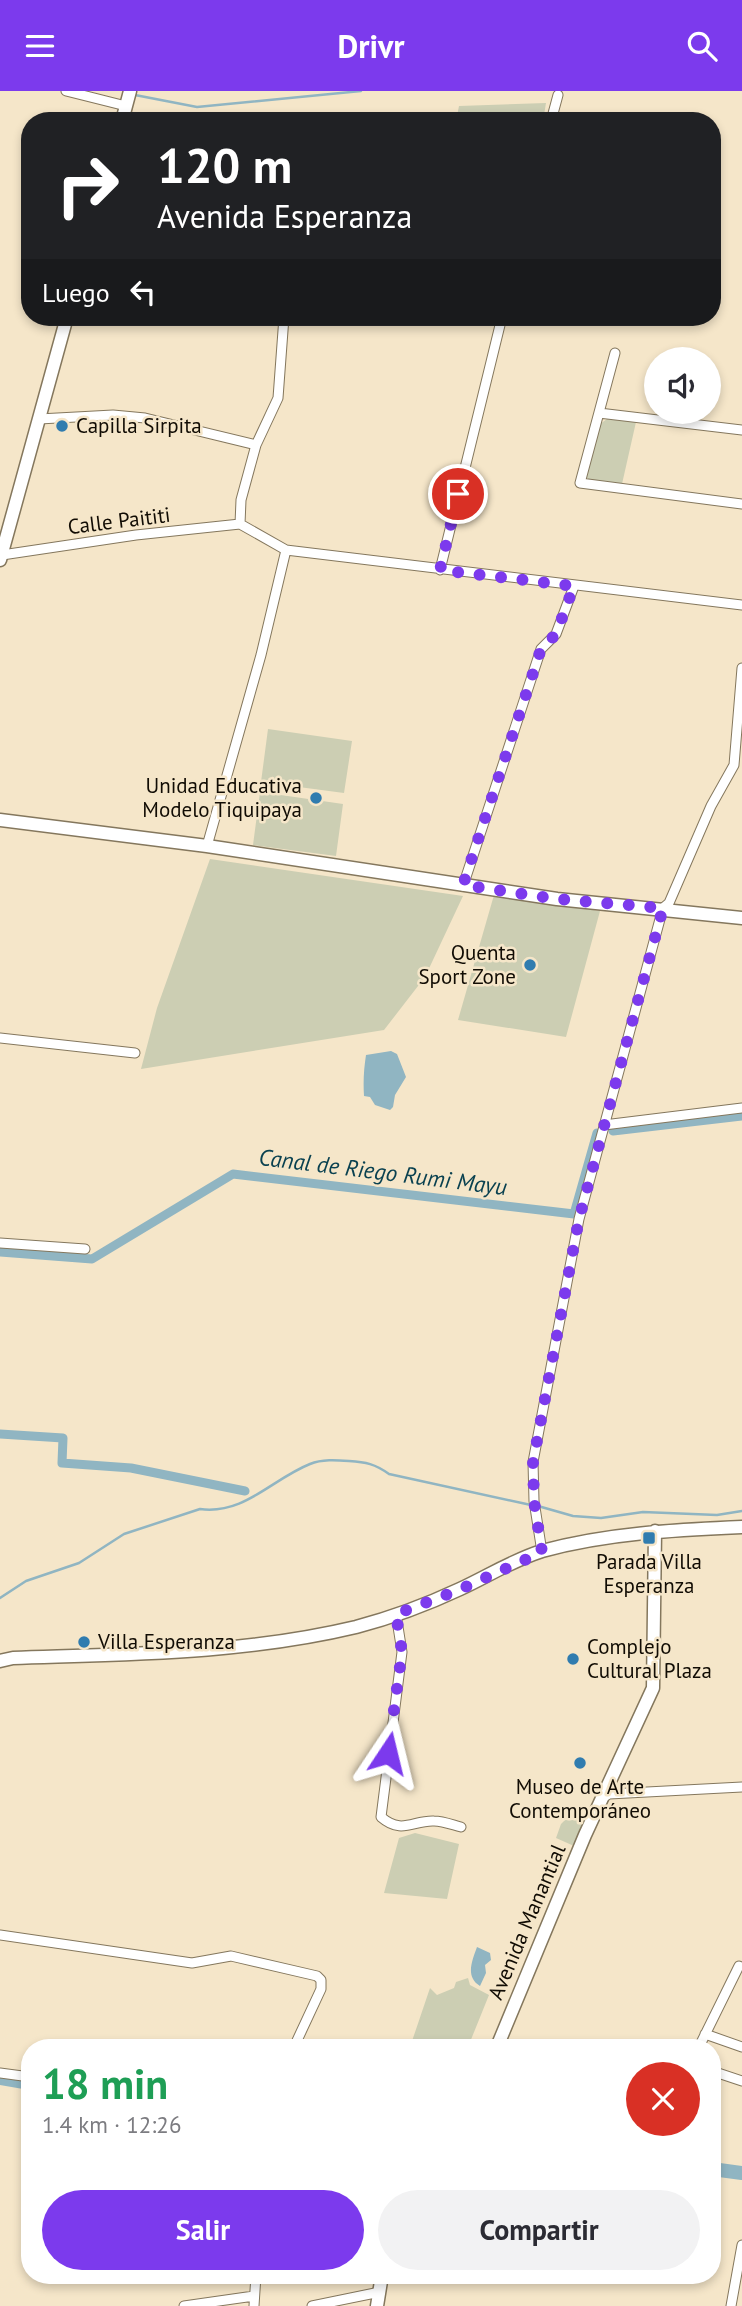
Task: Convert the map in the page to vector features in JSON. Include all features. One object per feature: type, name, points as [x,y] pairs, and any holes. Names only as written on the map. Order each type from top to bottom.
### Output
[{"type":"main road","points":[[1,557],[65,326]]},
{"type":"main road","points":[[0,820],[207,846],[557,899],[742,918]]},
{"type":"main road","points":[[0,1661],[13,1658],[203,1652],[357,1627],[459,1590],[542,1552],[655,1531],[742,1527]]},
{"type":"main road","name":"Avenida Manantial","points":[[500,2039],[600,1799],[653,1688],[655,1531]]},
{"type":"main road","points":[[377,2306],[381,2284]]},
{"type":"street","points":[[66,91],[128,99]]},
{"type":"street","points":[[553,112],[558,95]]},
{"type":"street","points":[[283,326],[278,398],[256,445],[241,500],[240,524],[286,550],[742,605]]},
{"type":"street","points":[[440,570],[500,326]]},
{"type":"street","points":[[615,353],[580,483],[742,504]]},
{"type":"street","points":[[599,413],[742,430]]},
{"type":"street","points":[[39,419],[113,415],[145,418],[256,445]]},
{"type":"street","name":"Calle Paititi","points":[[1,557],[136,535],[240,524]]},
{"type":"street","points":[[207,846],[261,655],[286,550]]},
{"type":"street","points":[[463,885],[541,649],[556,634],[574,586]]},
{"type":"street","points":[[542,1552],[534,1504],[533,1462],[579,1219],[663,908],[669,903],[711,806],[734,765],[742,668]]},
{"type":"street","points":[[0,1038],[135,1053]]},
{"type":"street","points":[[604,1125],[742,1108]]},
{"type":"street","points":[[0,1243],[85,1249]]},
{"type":"street","points":[[396,1614],[402,1652],[381,1817],[387,1823],[406,1827],[433,1821],[461,1827]]},
{"type":"street","points":[[600,1799],[609,1794],[742,1787]]},
{"type":"street","points":[[0,1935],[192,1963],[231,1957],[317,1976],[321,1980],[321,1989],[298,2039]]},
{"type":"street","points":[[703,2039],[739,1966]]},
{"type":"street","points":[[705,2034],[719,2039]]},
{"type":"street","points":[[721,2040],[742,2047]]},
{"type":"street","points":[[0,2073],[21,2076]]},
{"type":"street","points":[[721,2074],[742,2081]]},
{"type":"street","points":[[731,2306],[742,2245]]},
{"type":"street","points":[[312,2306],[380,2292]]},
{"type":"street","points":[[184,2306],[254,2301]]},
{"type":"green space","points":[[546,103],[544,112],[458,112],[459,106]]},
{"type":"green space","points":[[607,419],[636,422],[622,484],[589,480],[586,477],[600,424]]},
{"type":"green space","points":[[268,729],[352,741],[344,793],[261,782]]},
{"type":"green space","points":[[260,792],[343,804],[336,856],[253,845]]},
{"type":"green space","points":[[210,859],[463,896],[425,977],[384,1030],[141,1069],[157,1008]]},
{"type":"green space","name":"Quenta Sport Zone","points":[[494,895],[600,911],[566,1037],[458,1020]]},
{"type":"green space","points":[[570,1815],[585,1821],[574,1846],[556,1838],[561,1824]]},
{"type":"green space","points":[[415,1833],[459,1844],[447,1899],[384,1893],[399,1838]]},
{"type":"green space","points":[[468,1978],[470,1985],[489,1995],[471,2039],[413,2039],[430,1988],[437,1995],[454,1988],[456,1982]]},
{"type":"water","points":[[391,1051],[397,1054],[406,1077],[390,1110],[375,1105],[370,1097],[364,1096],[364,1080],[366,1055]]},
{"type":"water","points":[[477,1947],[490,1953],[491,1960],[485,1965],[486,1973],[480,1986],[471,1973]]},
{"type":"waterway","points":[[135,95],[197,107],[361,91]]},
{"type":"waterway","name":"Canal de Riego Rumi Mayu","points":[[613,1131],[742,1116]]},
{"type":"waterway","name":"Canal de Riego Rumi Mayu","points":[[0,1252],[92,1259],[233,1174],[574,1214],[597,1133]]},
{"type":"waterway","points":[[0,1434],[63,1438],[62,1463],[131,1468],[245,1491]]},
{"type":"waterway","points":[[0,1598],[26,1581],[79,1563],[124,1534],[200,1509],[230,1507],[296,1470],[319,1461],[365,1463],[389,1474],[531,1505]]},
{"type":"waterway","points":[[538,1506],[573,1516],[601,1518],[643,1512],[717,1515],[742,1511]]},
{"type":"waterway","points":[[0,2078],[21,2082]]},
{"type":"waterway","points":[[721,2170],[742,2173]]},
{"type":"place","name":"Capilla Sirpita","points":[[62,426]]},
{"type":"place","name":"Unidad Educativa Modelo Tiquipaya","points":[[316,798]]},
{"type":"place","name":"Quenta Sport Zone","points":[[530,965]]},
{"type":"place","name":"Parada Villa Esperanza","points":[[649,1538]]},
{"type":"place","name":"Villa Esperanza","points":[[84,1642]]},
{"type":"place","name":"Complejo Cultural Plaza","points":[[573,1659]]},
{"type":"place","name":"Museo de Arte Contemporáneo","points":[[580,1763]]},
{"type":"route","points":[[388,1753],[402,1652],[396,1614],[459,1590],[510,1564],[542,1552],[534,1501],[533,1462],[579,1219],[663,908],[557,899],[463,885],[541,649],[556,634],[574,586],[440,570],[458,494]]}]
